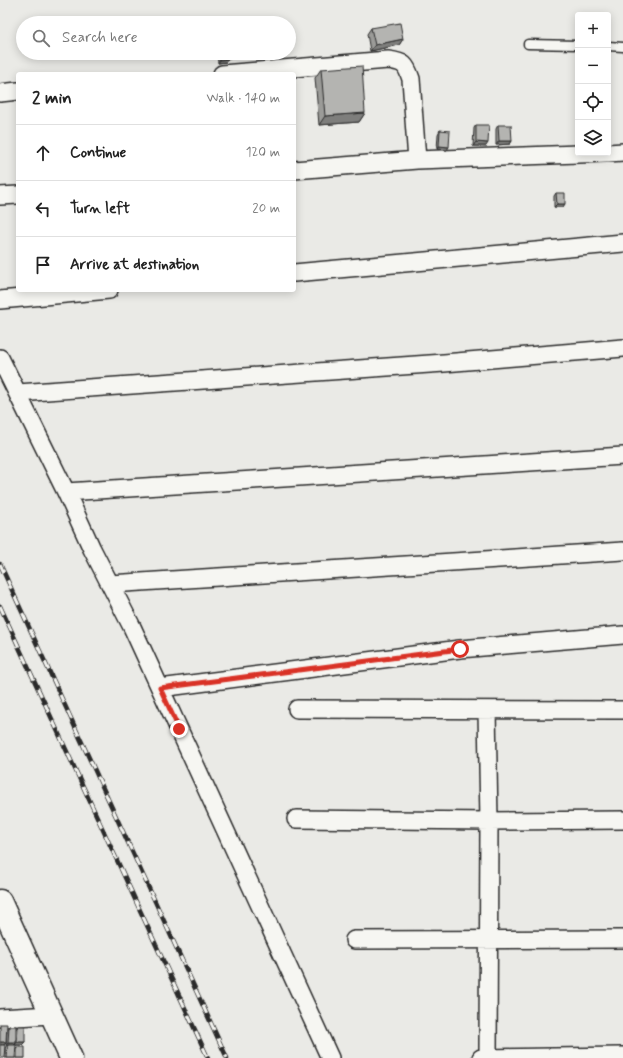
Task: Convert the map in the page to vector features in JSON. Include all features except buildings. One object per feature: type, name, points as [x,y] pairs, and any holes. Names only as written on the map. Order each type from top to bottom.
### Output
[{"type":"street","points":[[246,72],[388,60],[401,62],[407,68],[412,79],[417,160]]},
{"type":"street","points":[[0,93],[16,91]]},
{"type":"street","points":[[611,153],[623,152]]},
{"type":"street","points":[[296,170],[417,160],[575,154]]},
{"type":"street","points":[[0,196],[16,195]]},
{"type":"street","points":[[296,273],[623,243]]},
{"type":"street","points":[[0,300],[87,292]]},
{"type":"street","points":[[18,393],[444,363],[623,348]]},
{"type":"street","points":[[0,358],[160,688],[330,1058]]},
{"type":"street","points":[[66,492],[623,456]]},
{"type":"street","points":[[110,584],[623,551]]},
{"type":"street","points":[[160,688],[460,649],[623,635]]},
{"type":"street","points":[[297,709],[623,710]]},
{"type":"street","points":[[487,710],[489,821],[488,1058]]},
{"type":"street","points":[[296,819],[489,821],[623,820]]},
{"type":"street","points":[[0,901],[71,1058]]},
{"type":"street","points":[[354,940],[623,939]]},
{"type":"street","points":[[0,1018],[51,1015]]},
{"type":"street","points":[[481,1058],[623,1056]]},
{"type":"lane","points":[[528,44],[575,45]]},
{"type":"lane","points":[[611,46],[623,47]]},
{"type":"railway","points":[[0,564],[227,1058]]},
{"type":"railway","points":[[0,606],[208,1058]]},
{"type":"route","points":[[179,729],[160,688],[460,649]]}]
